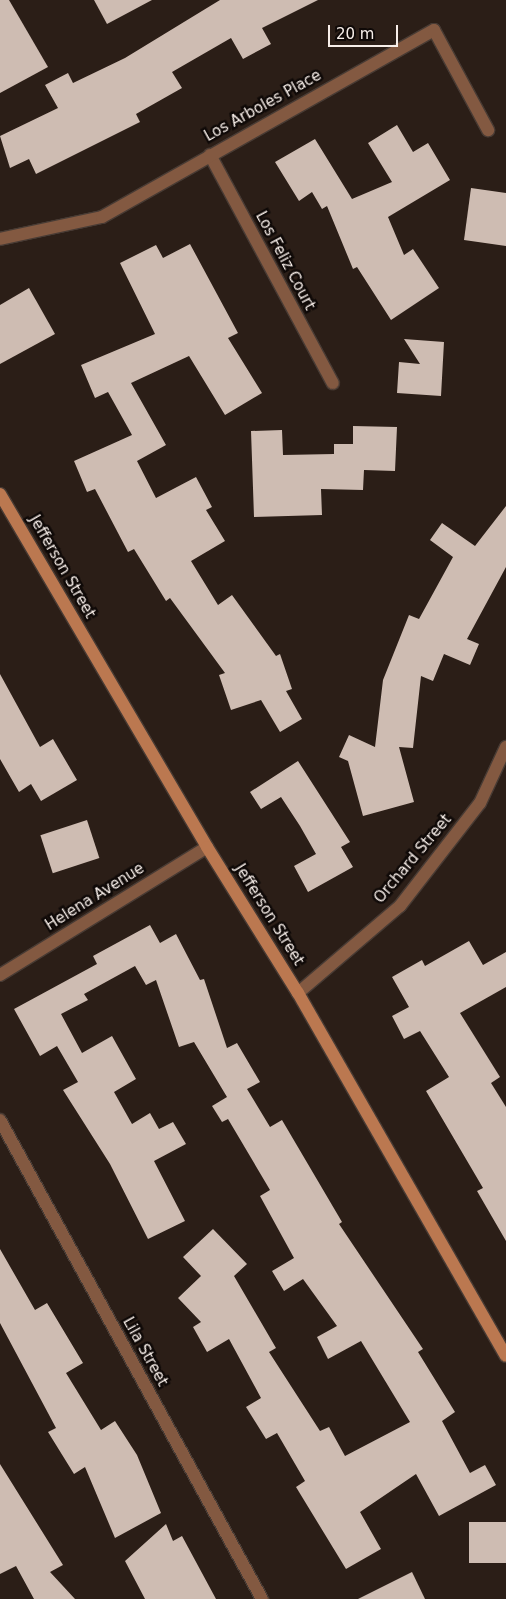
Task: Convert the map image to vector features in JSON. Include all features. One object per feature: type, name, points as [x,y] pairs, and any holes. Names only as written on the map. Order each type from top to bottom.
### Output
[{"type":"street","name":"Los Arboles Place","points":[[0,239],[102,217],[434,30],[488,130]]},
{"type":"street","name":"Los Feliz Court","points":[[210,155],[333,383]]},
{"type":"street","name":"Jefferson Street","points":[[0,494],[207,847],[298,993],[506,1356]]},
{"type":"street","name":"Orchard Street","points":[[298,993],[400,906],[480,803],[506,747]]},
{"type":"street","name":"Helena Avenue","points":[[0,975],[207,847]]},
{"type":"street","name":"Lila Street","points":[[0,1120],[262,1599]]},
{"type":"building","points":[[0,0],[9,0],[48,67],[0,93]]},
{"type":"building","points":[[94,0],[152,0],[107,24]]},
{"type":"building","points":[[220,0],[318,0],[262,28],[271,44],[243,59],[231,38],[172,72],[182,88],[136,114],[140,122],[36,174],[29,159],[10,168],[0,136],[58,108],[45,85],[68,73],[73,83],[125,58]]},
{"type":"building","points":[[397,125],[413,152],[428,143],[450,180],[388,217],[404,255],[413,249],[439,288],[391,320],[357,267],[353,269],[327,206],[322,209],[312,192],[299,201],[275,162],[315,139],[352,199],[392,182],[368,143]]},
{"type":"building","points":[[471,188],[506,193],[506,246],[464,240]]},
{"type":"building","points":[[190,244],[238,333],[228,338],[262,393],[225,415],[189,356],[131,383],[166,445],[137,461],[156,498],[196,477],[212,507],[206,510],[225,541],[191,561],[218,605],[232,595],[276,656],[280,654],[292,689],[286,691],[302,719],[280,732],[261,700],[231,710],[219,675],[225,673],[170,598],[166,601],[134,549],[128,552],[95,489],[87,492],[74,461],[132,435],[108,392],[95,398],[81,365],[155,334],[120,263],[156,245],[163,258]]},
{"type":"building","points":[[29,288],[55,334],[0,364],[0,305]]},
{"type":"building","points":[[404,339],[444,342],[441,396],[397,393],[399,362],[420,364]]},
{"type":"building","points":[[353,426],[397,427],[395,471],[364,470],[363,490],[321,489],[322,515],[254,517],[251,431],[282,430],[283,455],[334,454],[334,444],[353,444]]},
{"type":"building","points":[[506,506],[506,567],[467,639],[479,644],[470,665],[444,654],[433,681],[421,676],[413,748],[399,747],[414,802],[363,816],[348,761],[339,757],[349,735],[375,747],[383,680],[409,615],[419,619],[453,557],[430,540],[442,523],[475,546]]},
{"type":"building","points":[[0,674],[40,747],[53,739],[77,780],[41,801],[31,784],[19,792],[0,759]]},
{"type":"building","points":[[298,761],[350,842],[341,847],[353,867],[308,892],[294,866],[316,854],[300,826],[281,797],[261,809],[250,792]]},
{"type":"building","points":[[87,820],[99,858],[53,873],[40,835]]},
{"type":"building","points":[[150,925],[160,943],[176,934],[200,980],[204,979],[227,1048],[237,1043],[260,1082],[247,1089],[270,1127],[282,1120],[342,1222],[339,1224],[423,1349],[418,1352],[455,1412],[442,1421],[470,1473],[485,1465],[496,1485],[439,1516],[416,1474],[360,1512],[381,1549],[346,1569],[296,1487],[305,1481],[277,1433],[266,1439],[246,1407],[261,1398],[229,1339],[207,1352],[193,1327],[201,1322],[178,1298],[201,1276],[183,1257],[213,1229],[247,1264],[234,1276],[276,1348],[269,1352],[320,1431],[329,1427],[345,1456],[410,1422],[361,1341],[328,1359],[317,1337],[337,1326],[303,1279],[284,1291],[272,1271],[294,1258],[260,1196],[270,1190],[228,1119],[222,1122],[212,1106],[227,1097],[194,1042],[179,1047],[156,980],[146,985],[135,966],[84,994],[88,1000],[61,1014],[82,1053],[112,1036],[136,1079],[114,1092],[132,1124],[150,1113],[159,1129],[173,1122],[186,1144],[154,1161],[185,1221],[148,1239],[110,1164],[63,1090],[78,1082],[57,1046],[40,1056],[14,1009],[97,964],[93,956]]},
{"type":"building","points":[[469,941],[483,965],[506,952],[506,987],[460,1013],[500,1077],[491,1083],[506,1107],[506,1241],[477,1191],[483,1188],[426,1091],[449,1077],[420,1031],[404,1039],[392,1016],[409,1007],[392,977],[422,960],[425,966]]},
{"type":"building","points":[[0,1249],[35,1310],[47,1303],[83,1363],[66,1373],[101,1430],[115,1421],[137,1455],[161,1513],[115,1538],[85,1467],[74,1474],[48,1432],[56,1428],[0,1323]]},
{"type":"building","points":[[0,1464],[63,1565],[50,1572],[75,1599],[34,1599],[16,1566],[0,1574]]},
{"type":"building","points":[[469,1522],[506,1522],[506,1563],[469,1563]]},
{"type":"building","points":[[166,1524],[173,1541],[182,1536],[216,1599],[145,1599],[125,1561]]},
{"type":"building","points":[[412,1572],[425,1599],[358,1599]]}]
